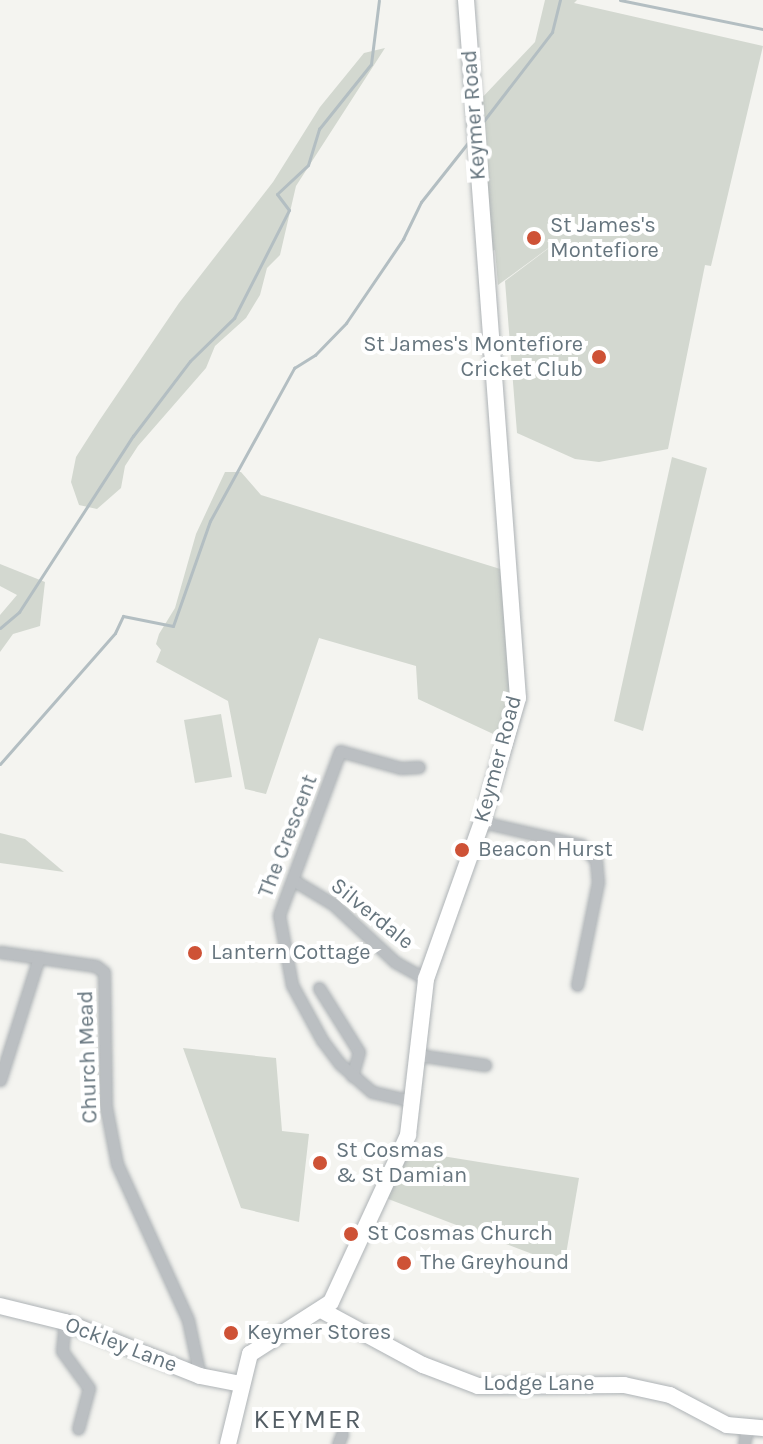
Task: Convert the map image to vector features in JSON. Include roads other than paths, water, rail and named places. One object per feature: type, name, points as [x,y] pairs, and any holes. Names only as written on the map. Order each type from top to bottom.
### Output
[{"type":"main road","name":"Keymer Road","points":[[323,1311],[399,1157],[412,1101],[426,979],[482,822],[519,683],[466,0]]},
{"type":"main road","name":"Ockley Lane","points":[[0,1306],[65,1322],[200,1376],[241,1384]]},
{"type":"main road","points":[[228,1444],[250,1354],[323,1311]]},
{"type":"main road","name":"Lodge Lane","points":[[323,1311],[423,1365],[478,1386],[624,1385],[670,1395],[751,1434]]},
{"type":"street","name":"The Crescent","points":[[412,1101],[372,1092],[352,1076],[322,1040],[287,970],[279,915],[340,751],[401,768],[419,767]]},
{"type":"street","points":[[482,822],[581,845],[596,860],[598,882],[577,985]]},
{"type":"street","name":"Silverdale","points":[[293,880],[333,904],[395,962],[426,979]]},
{"type":"street","name":"Church Mead","points":[[0,952],[96,966],[104,972],[106,1107],[117,1164],[188,1320],[200,1376]]},
{"type":"street","points":[[0,1080],[39,957]]},
{"type":"street","points":[[319,988],[359,1052],[352,1076]]},
{"type":"street","points":[[418,1055],[485,1065]]},
{"type":"street","points":[[65,1322],[62,1351],[89,1388],[78,1429]]},
{"type":"waterway","points":[[0,628],[19,612],[133,436],[190,361],[234,318],[289,210],[277,194],[308,165],[319,129],[371,64],[379,0]]},
{"type":"waterway","points":[[482,123],[552,32],[560,0]]},
{"type":"waterway","points":[[620,0],[763,29]]},
{"type":"waterway","points":[[0,764],[115,633],[123,616],[173,626],[210,521],[294,368],[315,355],[346,323],[403,239],[421,202],[471,139]]},
{"type":"place","name":"St James's Montefiore","points":[[534,238]]},
{"type":"place","name":"St James's Montefiore Cricket Club","points":[[599,357]]},
{"type":"place","name":"Beacon Hurst","points":[[462,850]]},
{"type":"place","name":"Lantern Cottage","points":[[195,953]]},
{"type":"place","name":"St Cosmas & St Damian","points":[[320,1163]]},
{"type":"place","name":"St Cosmas Church","points":[[351,1234]]},
{"type":"place","name":"The Greyhound","points":[[404,1263]]},
{"type":"place","name":"Keymer Stores","points":[[231,1333]]},
{"type":"district","name":"KEYMER","points":[[308,1420]]}]
